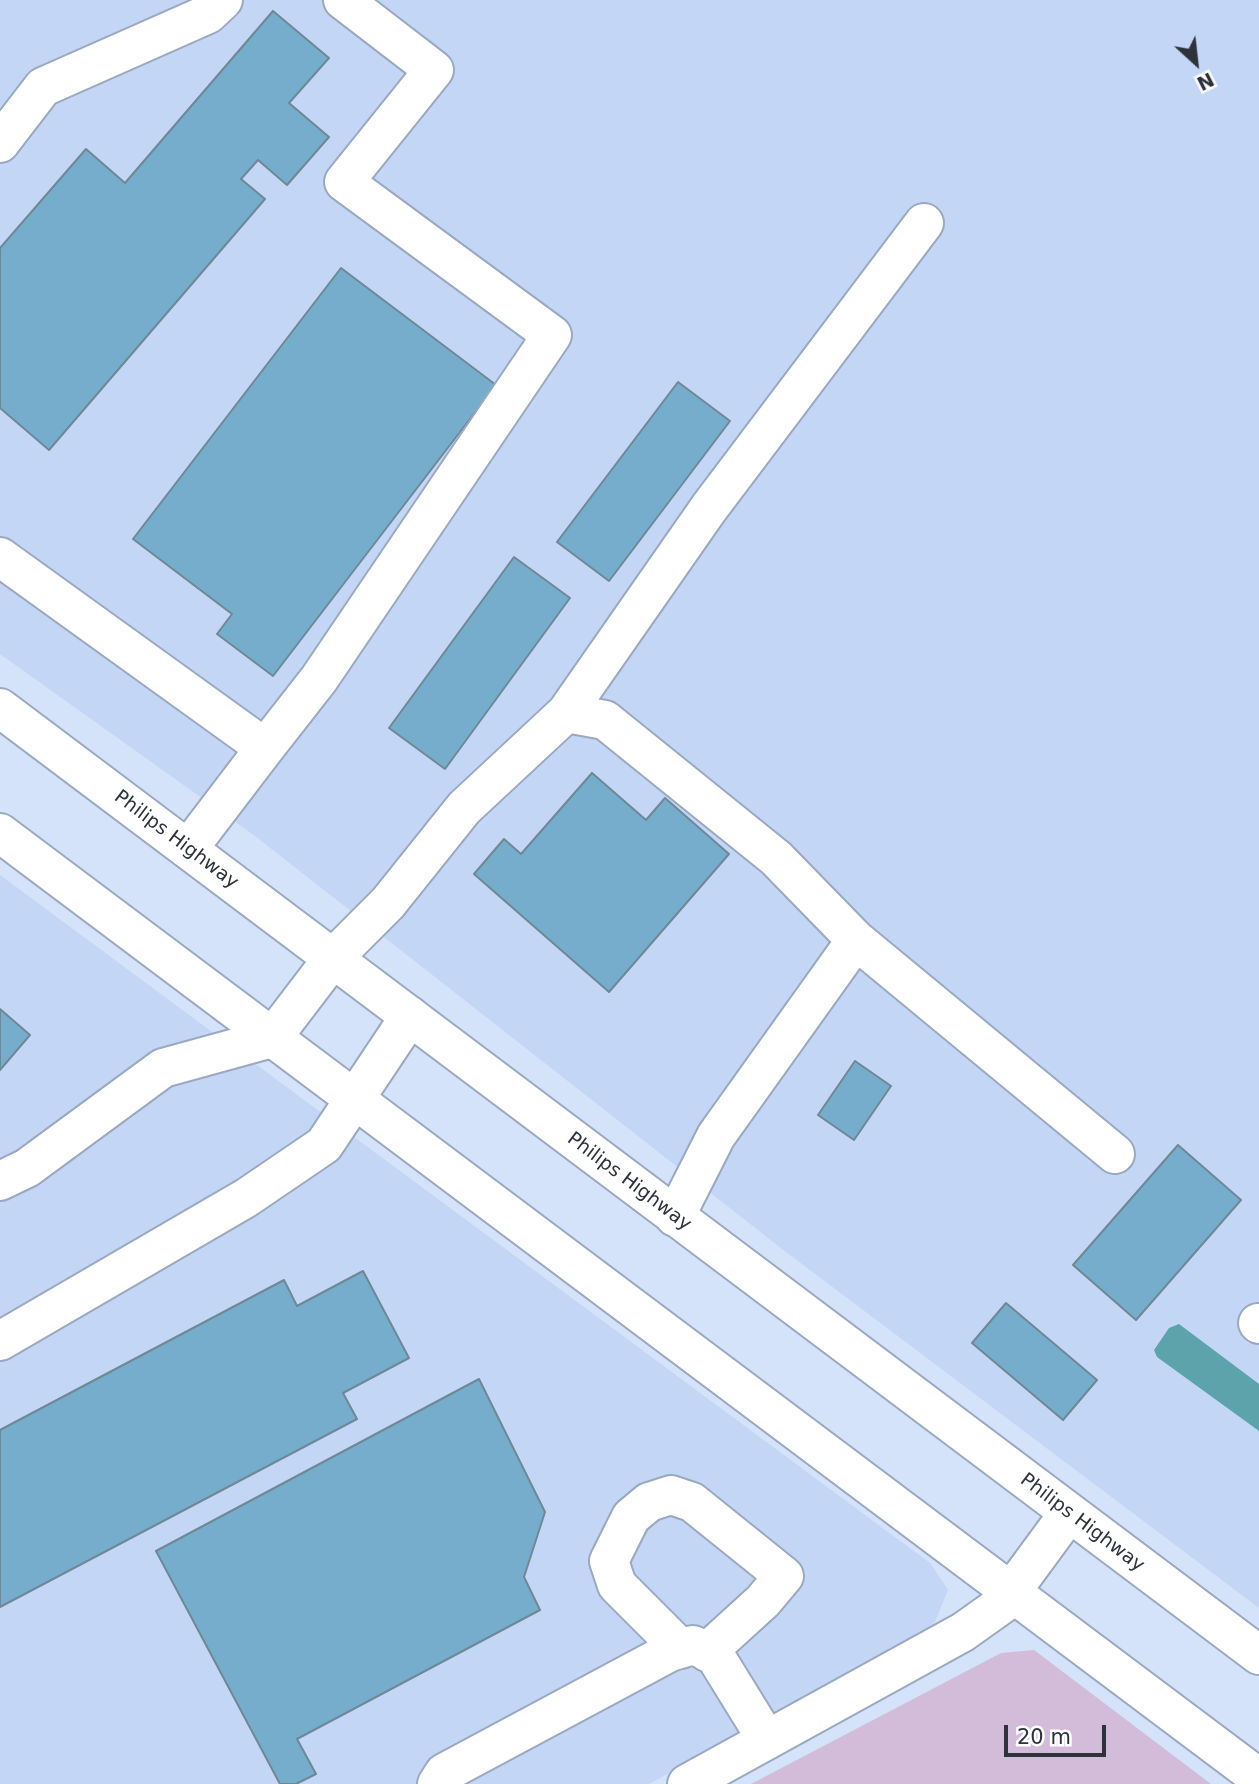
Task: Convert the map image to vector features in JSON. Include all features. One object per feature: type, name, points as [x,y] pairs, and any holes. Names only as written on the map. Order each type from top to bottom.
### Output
[{"type":"main road","points":[[0,142],[43,87],[208,14],[223,0]]},
{"type":"main road","points":[[188,849],[319,678],[552,335],[344,182],[433,71],[343,0]]},
{"type":"main road","points":[[9,1170],[163,1068],[272,1038],[333,958],[388,903],[464,808],[566,713],[709,508],[924,223]]},
{"type":"main road","points":[[0,557],[265,748]]},
{"type":"main road","name":"Philips Highway","points":[[0,708],[1259,1655]]},
{"type":"main road","points":[[566,713],[605,720],[776,858],[856,940],[1115,1154]]},
{"type":"main road","points":[[0,833],[1259,1779]]},
{"type":"main road","points":[[675,1216],[716,1136],[856,940]]},
{"type":"main road","points":[[0,1341],[246,1198],[324,1145],[410,1016]]},
{"type":"main road","points":[[687,1784],[963,1632],[1013,1594],[1069,1513]]},
{"type":"main road","points":[[437,1784],[444,1773],[694,1650],[714,1654],[767,1741]]},
{"type":"shaded area","points":[[0,0],[1259,0],[1259,1608],[786,1252],[255,836],[0,654]]},
{"type":"shaded area","points":[[0,875],[930,1563],[948,1590],[935,1622],[906,1647],[649,1784],[0,1784]]},
{"type":"shaded area","points":[[1179,1324],[1259,1384],[1259,1431],[1157,1357],[1154,1350],[1169,1328]]},
{"type":"shaded area","points":[[1034,1650],[1211,1784],[751,1784],[1001,1653]]},
{"type":"building","points":[[273,11],[329,58],[289,103],[329,137],[287,185],[258,160],[241,179],[265,199],[49,450],[0,408],[0,248],[86,149],[125,183]]},
{"type":"building","points":[[341,268],[496,385],[273,676],[217,634],[232,614],[133,539]]},
{"type":"building","points":[[678,382],[730,421],[609,581],[557,542]]},
{"type":"building","points":[[514,557],[570,598],[445,769],[389,728]]},
{"type":"building","points":[[592,773],[646,820],[665,798],[729,854],[609,992],[474,874],[504,839],[521,854]]},
{"type":"building","points":[[0,1009],[30,1035],[0,1070]]},
{"type":"building","points":[[855,1061],[891,1086],[854,1140],[818,1115]]},
{"type":"building","points":[[1178,1145],[1241,1200],[1136,1320],[1073,1265]]},
{"type":"building","points":[[363,1271],[409,1358],[343,1393],[357,1419],[0,1607],[0,1430],[284,1280],[297,1306]]},
{"type":"building","points":[[1006,1303],[1097,1380],[1063,1420],[972,1343]]},
{"type":"building","points":[[479,1379],[545,1512],[524,1577],[540,1610],[297,1739],[316,1774],[296,1784],[280,1784],[156,1551]]}]
